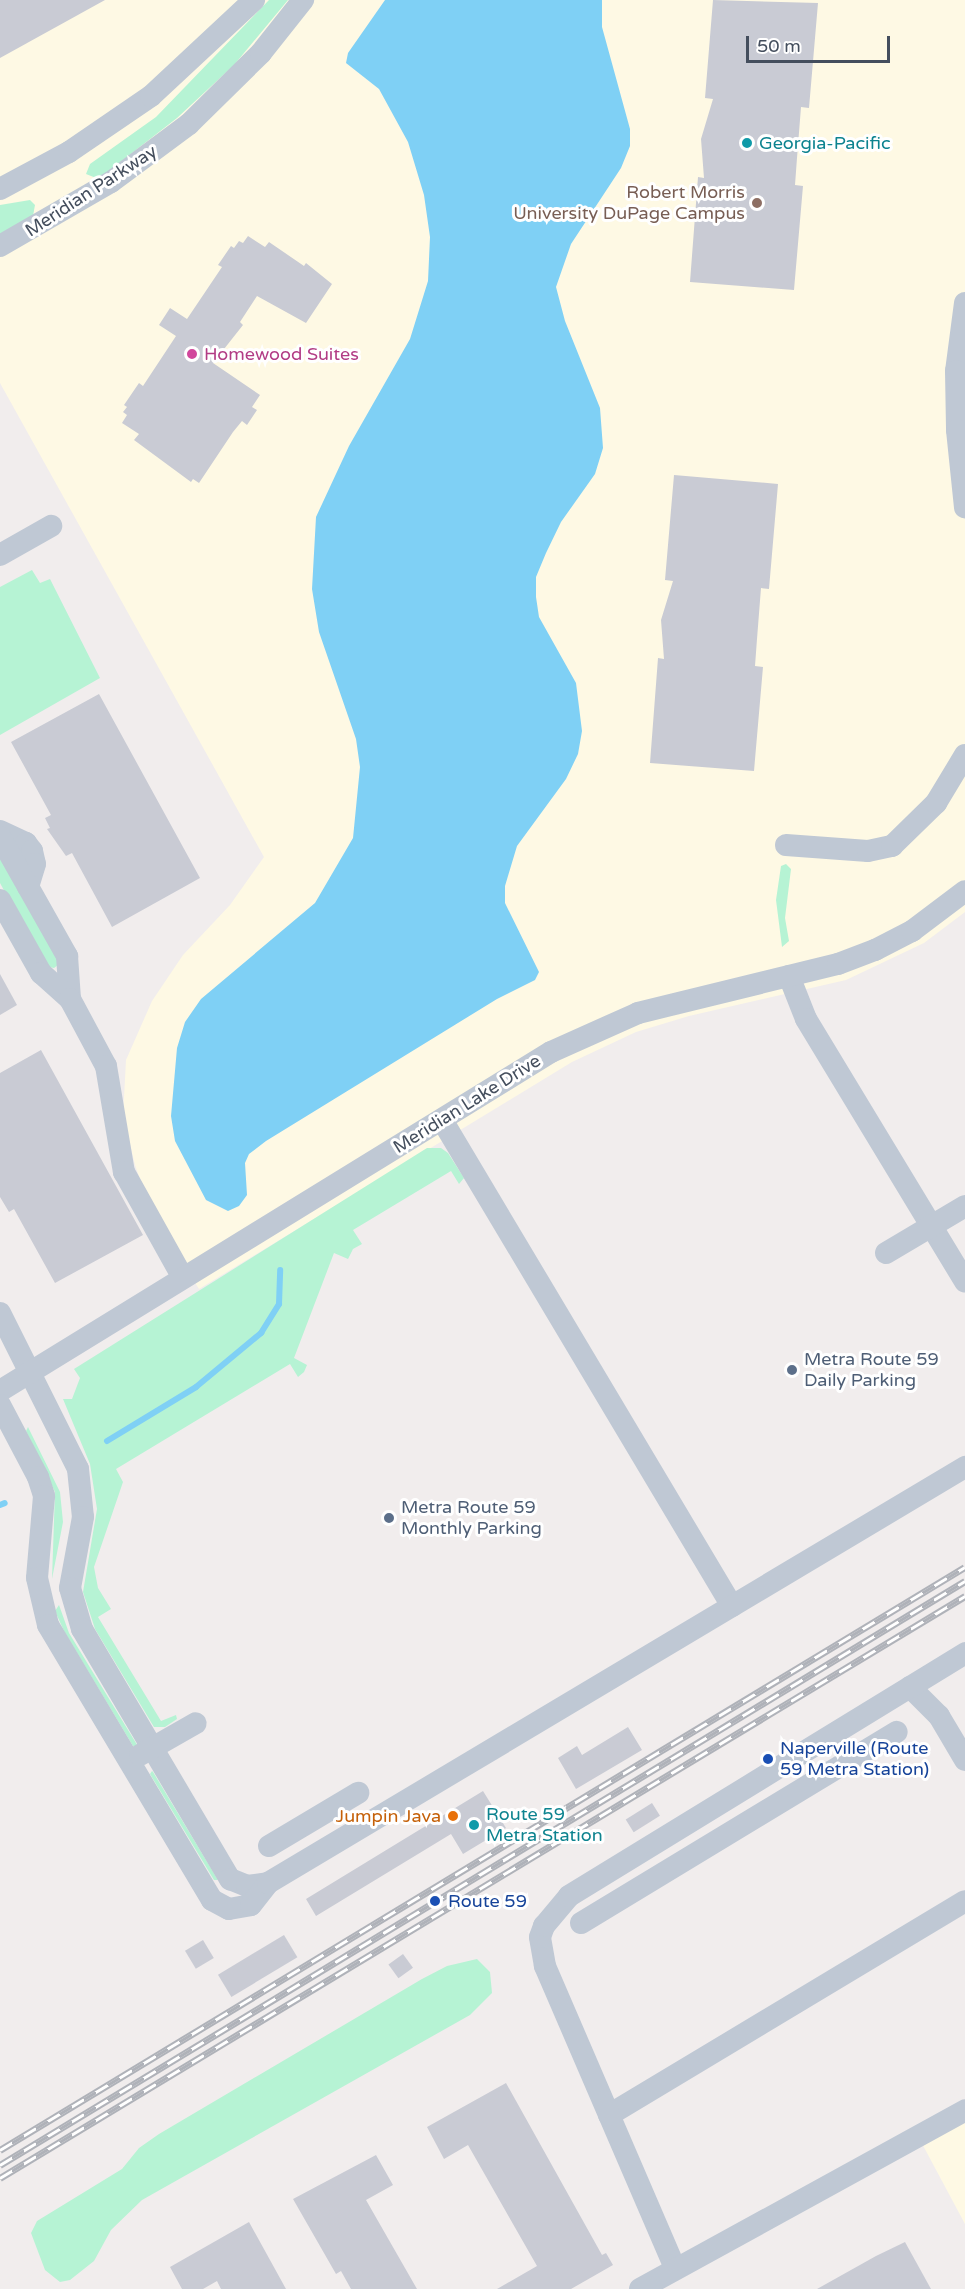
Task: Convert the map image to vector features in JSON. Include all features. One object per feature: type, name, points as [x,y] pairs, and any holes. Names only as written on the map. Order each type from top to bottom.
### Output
[{"type":"street","points":[[0,189],[69,152],[151,96],[254,0]]},
{"type":"street","name":"Meridian Parkway","points":[[0,246],[111,182],[189,124],[261,53],[303,0]]},
{"type":"street","points":[[965,303],[956,371],[959,462],[965,508]]},
{"type":"street","points":[[0,555],[51,526]]},
{"type":"street","points":[[786,846],[868,851],[892,846],[936,803],[965,755]]},
{"type":"street","points":[[0,831],[26,843],[32,850],[35,864],[28,887]]},
{"type":"street","points":[[0,837],[67,956],[70,999]]},
{"type":"street","name":"Meridian Lake Drive","points":[[0,1391],[551,1052],[594,1031],[689,998],[789,976],[876,950],[912,931],[965,891]]},
{"type":"street","points":[[0,900],[40,973],[70,999],[106,1065],[124,1172],[183,1278]]},
{"type":"street","points":[[789,976],[806,1018],[965,1282]]},
{"type":"street","points":[[442,1120],[732,1606]]},
{"type":"street","points":[[886,1254],[965,1206]]},
{"type":"street","points":[[0,1313],[70,1448],[83,1490],[84,1517],[69,1588],[75,1614],[230,1879],[247,1886],[268,1883]]},
{"type":"street","points":[[0,1405],[38,1477],[44,1496],[37,1578],[42,1611],[55,1640],[212,1900],[229,1909],[251,1905],[268,1883],[965,1467]]},
{"type":"street","points":[[675,2268],[543,1959],[540,1937],[549,1915],[569,1896],[965,1653]]},
{"type":"street","points":[[910,1687],[939,1716],[965,1760]]},
{"type":"street","points":[[129,1762],[196,1723]]},
{"type":"street","points":[[581,1923],[897,1732]]},
{"type":"street","points":[[269,1846],[358,1793]]},
{"type":"street","points":[[609,2115],[965,1901]]},
{"type":"street","points":[[640,2289],[965,2110]]},
{"type":"shaded area","points":[[0,0],[965,0],[965,912],[924,943],[846,980],[689,1016],[636,1032],[572,1062],[199,1289],[152,1213],[135,1165],[123,1116],[126,1060],[152,1001],[183,955],[230,905],[264,857],[0,383]]},
{"type":"shaded area","points":[[965,2113],[965,2224],[919,2138]]},
{"type":"green space","points":[[269,0],[288,0],[234,65],[177,118],[105,174],[96,178],[86,174],[90,164],[156,117]]},
{"type":"green space","points":[[30,200],[35,205],[33,216],[0,234],[0,205]]},
{"type":"green space","points":[[32,570],[40,583],[50,579],[100,678],[0,735],[0,587]]},
{"type":"green space","points":[[0,851],[57,954],[58,965],[54,968],[45,966],[0,883]]},
{"type":"green space","points":[[786,864],[791,869],[785,918],[789,941],[782,947],[776,900],[781,866]]},
{"type":"green space","points":[[427,1148],[441,1148],[448,1153],[464,1178],[459,1184],[451,1171],[353,1230],[362,1244],[353,1249],[348,1259],[334,1253],[294,1358],[307,1365],[304,1372],[298,1377],[290,1364],[116,1469],[123,1482],[94,1567],[98,1588],[111,1609],[98,1617],[161,1721],[176,1715],[177,1719],[165,1727],[154,1727],[95,1629],[83,1592],[97,1509],[90,1464],[63,1399],[72,1399],[80,1378],[74,1369]]},
{"type":"green space","points":[[28,1427],[60,1492],[63,1522],[52,1579],[55,1492],[26,1431]]},
{"type":"green space","points":[[59,1605],[69,1633],[139,1748],[133,1746],[64,1631],[55,1611]]},
{"type":"green space","points":[[152,1771],[218,1880],[214,1880],[150,1774]]},
{"type":"green space","points":[[477,1959],[490,1972],[492,1993],[470,2015],[142,2200],[111,2230],[94,2261],[70,2280],[60,2282],[45,2270],[31,2233],[37,2221],[122,2169],[139,2148],[159,2134],[422,1979],[447,1966]]},
{"type":"water","points":[[385,0],[602,0],[602,27],[630,129],[630,146],[621,168],[571,244],[556,287],[565,321],[600,408],[603,448],[595,474],[561,522],[536,577],[539,617],[576,683],[582,731],[578,754],[566,779],[517,846],[505,886],[505,903],[539,972],[535,980],[497,999],[266,1141],[249,1154],[245,1163],[247,1195],[239,1206],[228,1211],[206,1200],[175,1141],[171,1116],[177,1048],[185,1022],[201,999],[315,903],[353,838],[360,767],[356,739],[319,632],[312,589],[316,517],[349,446],[410,339],[428,281],[430,237],[424,195],[408,142],[379,89],[346,63],[348,53]]},
{"type":"building","points":[[0,0],[105,0],[0,58]]},
{"type":"building","name":"Georgia-Pacific","points":[[713,0],[818,3],[809,108],[801,107],[795,185],[803,186],[794,290],[690,282],[698,177],[704,178],[701,139],[713,99],[705,98]]},
{"type":"building","name":"Homewood Suites","points":[[248,236],[265,247],[269,242],[304,266],[306,263],[332,284],[306,323],[257,296],[240,322],[243,325],[213,363],[260,395],[252,407],[257,410],[247,425],[242,421],[233,432],[199,483],[193,479],[191,482],[134,440],[139,434],[122,423],[127,415],[123,412],[127,407],[124,405],[139,383],[143,386],[176,336],[159,325],[170,308],[187,319],[222,267],[218,265],[231,246],[234,248],[239,241],[243,243]]},
{"type":"building","points":[[674,475],[778,484],[769,589],[761,588],[755,666],[763,667],[754,771],[650,763],[658,658],[664,659],[661,620],[673,581],[665,580]]},
{"type":"building","points":[[99,694],[200,878],[112,927],[72,853],[66,856],[47,829],[50,828],[45,818],[51,815],[11,742]]},
{"type":"building","points":[[0,974],[17,1005],[0,1015]]},
{"type":"building","points":[[41,1050],[143,1235],[55,1283],[14,1209],[9,1212],[0,1197],[0,1073]]},
{"type":"building","points":[[628,1727],[642,1750],[576,1789],[558,1758],[577,1746],[582,1755]]},
{"type":"building","points":[[483,1791],[506,1828],[463,1854],[451,1834],[316,1916],[306,1899]]},
{"type":"building","points":[[652,1803],[660,1816],[634,1832],[626,1819]]},
{"type":"building","points":[[284,1935],[297,1957],[231,1997],[218,1975]]},
{"type":"building","points":[[203,1940],[214,1958],[196,1969],[185,1951]]},
{"type":"building","points":[[403,1954],[413,1968],[398,1978],[388,1965]]},
{"type":"building","points":[[506,2083],[602,2255],[606,2253],[613,2265],[571,2289],[497,2289],[537,2266],[468,2145],[444,2159],[427,2127]]},
{"type":"building","points":[[376,2155],[393,2185],[366,2200],[417,2289],[351,2289],[341,2271],[336,2274],[293,2199]]},
{"type":"building","points":[[249,2222],[286,2289],[221,2289],[217,2281],[203,2289],[182,2289],[170,2267]]},
{"type":"building","points":[[905,2242],[931,2289],[817,2289],[876,2256]]},
{"type":"waterway","points":[[107,1441],[196,1387],[261,1333],[279,1304],[280,1270]]},
{"type":"waterway","points":[[0,1505],[5,1503]]},
{"type":"railway","points":[[0,2150],[965,1567]]},
{"type":"railway","points":[[0,2165],[965,1581]]},
{"type":"railway","points":[[0,2178],[965,1596]]},
{"type":"place","name":"Georgia-Pacific","points":[[747,143]]},
{"type":"place","name":"Robert Morris University DuPage Campus","points":[[757,203]]},
{"type":"place","name":"Homewood Suites","points":[[192,354]]},
{"type":"place","name":"Metra Route 59 Daily Parking","points":[[792,1370]]},
{"type":"place","name":"Metra Route 59 Monthly Parking","points":[[389,1518]]},
{"type":"place","name":"Naperville (Route 59 Metra Station)","points":[[768,1759]]},
{"type":"place","name":"Jumpin Java","points":[[453,1816]]},
{"type":"place","name":"Route 59 Metra Station","points":[[474,1825]]},
{"type":"place","name":"Route 59","points":[[435,1901]]}]
